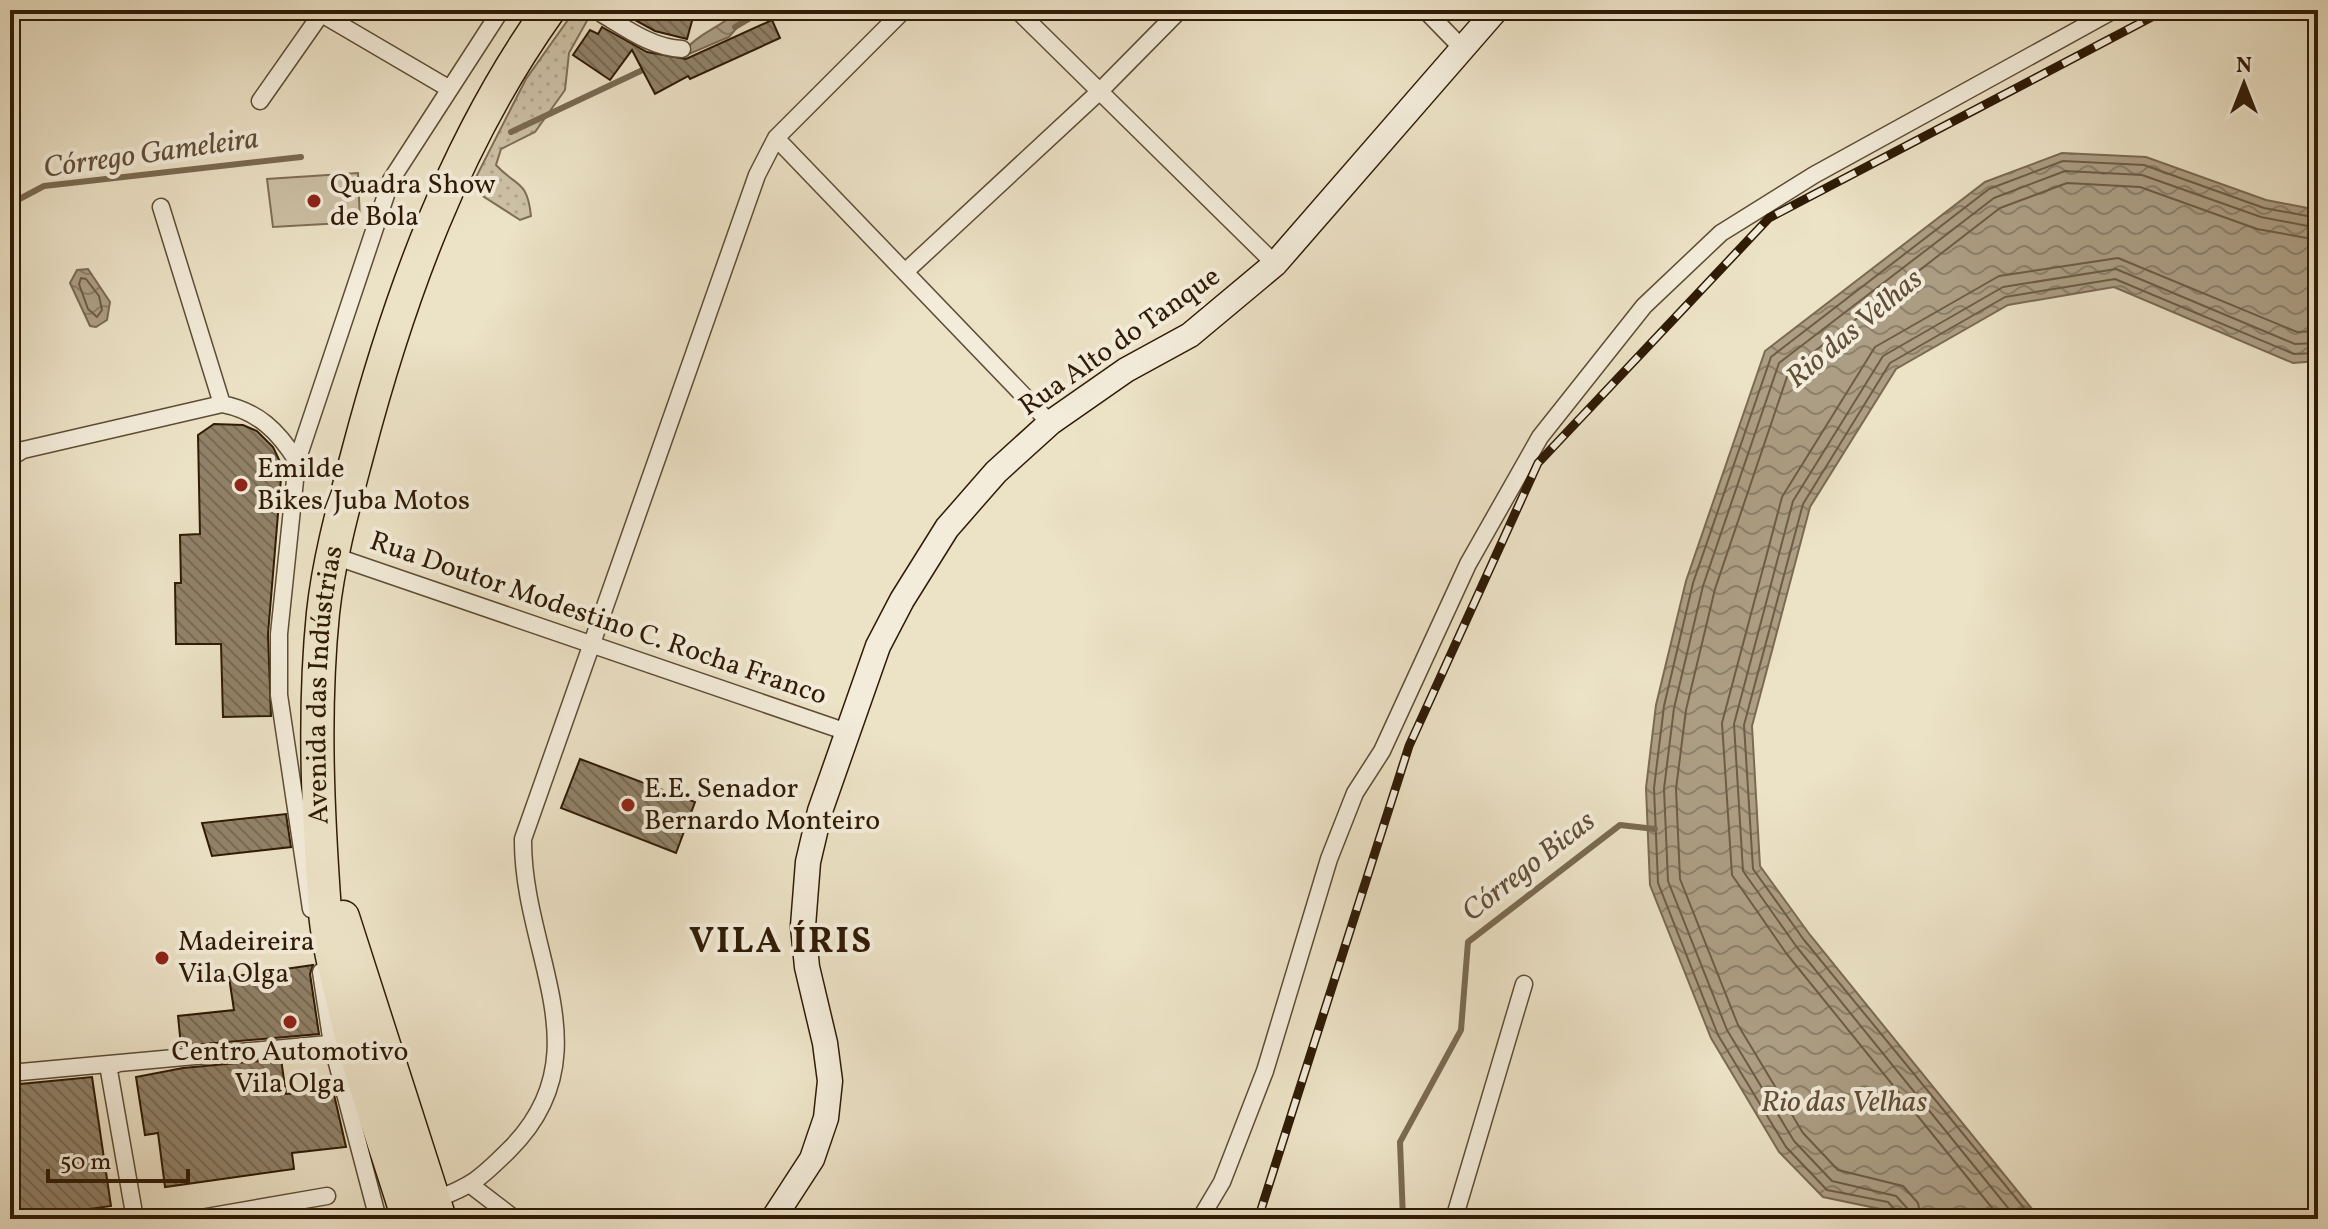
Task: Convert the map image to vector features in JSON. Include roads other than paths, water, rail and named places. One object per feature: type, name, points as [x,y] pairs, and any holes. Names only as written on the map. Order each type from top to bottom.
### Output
[{"type":"highway","name":"Avenida das Indústrias","points":[[408,1219],[368,1101],[355,1040],[318,914],[317,736],[323,615],[331,555],[369,411],[405,293],[473,136],[509,65],[549,10]]},
{"type":"highway","name":"Avenida das Indústrias","points":[[316,880],[341,912],[355,1040],[437,1210]]},
{"type":"main road","name":"Rua Alto do Tanque","points":[[773,1219],[812,1159],[826,1118],[830,1081],[825,1043],[807,967],[803,926],[808,862],[820,811],[878,646],[947,528],[996,472],[1050,423],[1126,370],[1190,335],[1275,264],[1496,10]]},
{"type":"street","points":[[316,880],[279,695],[279,634],[297,461],[391,180],[501,10]]},
{"type":"street","points":[[604,10],[602,14],[635,33],[661,45],[682,49]]},
{"type":"street","points":[[437,1210],[472,1186],[521,1138],[549,1097],[557,1061],[555,1017],[523,877],[523,839],[757,175],[776,138],[904,10]]},
{"type":"street","points":[[1017,10],[1275,264]]},
{"type":"street","points":[[906,271],[1101,90],[1180,10]]},
{"type":"street","points":[[1425,10],[1463,49]]},
{"type":"street","points":[[1200,1219],[1222,1182],[1265,1071],[1329,859],[1355,793],[1382,751],[1468,564],[1540,437],[1644,306],[1721,233],[1814,175],[2114,10]]},
{"type":"street","points":[[260,101],[318,12],[448,88]]},
{"type":"street","points":[[776,138],[1050,423]]},
{"type":"street","points":[[161,207],[222,404]]},
{"type":"street","points":[[10,458],[23,450],[222,404],[242,408],[261,419],[280,435],[297,461]]},
{"type":"street","name":"Rua Doutor Modestino C. Rocha Franco","points":[[331,555],[847,732]]},
{"type":"street","points":[[1454,1219],[1524,984]]},
{"type":"street","points":[[135,1219],[108,1065],[355,1040],[378,1219]]},
{"type":"street","points":[[10,1073],[119,1064]]},
{"type":"street","points":[[472,1186],[515,1219]]},
{"type":"street","points":[[195,1219],[327,1196]]},
{"type":"water","points":[[733,15],[741,23],[729,37],[689,54],[686,49],[691,44]]},
{"type":"water","name":"Rio das Velhas","points":[[2062,153],[2146,157],[2266,200],[2318,210],[2318,361],[2293,363],[2114,287],[2008,305],[1896,369],[1810,507],[1752,726],[1760,866],[1810,935],[2032,1209],[2048,1219],[1893,1219],[1885,1210],[1823,1197],[1779,1152],[1711,1038],[1650,885],[1646,788],[1656,705],[1686,581],[1765,351],[1985,182]]},
{"type":"water","points":[[88,269],[110,302],[107,320],[96,327],[90,326],[70,283],[77,270]]},
{"type":"waterway","name":"Córrego Gameleira","points":[[735,27],[764,10]]},
{"type":"waterway","name":"Córrego Gameleira","points":[[511,132],[649,67]]},
{"type":"waterway","name":"Córrego Gameleira","points":[[10,204],[44,186],[301,157]]},
{"type":"waterway","name":"Córrego Bicas","points":[[1403,1219],[1400,1142],[1461,1030],[1468,942],[1620,825],[1655,829]]},
{"type":"railway","points":[[1258,1219],[1409,746],[1538,463],[1769,218],[2165,10]]},
{"type":"place","name":"Quadra Show de Bola","points":[[314,201]]},
{"type":"place","name":"Emilde Bikes/Juba Motos","points":[[241,485]]},
{"type":"place","name":"E.E. Senador Bernardo Monteiro","points":[[628,805]]},
{"type":"place","name":"Madeireira Vila Olga","points":[[162,958]]},
{"type":"place","name":"Centro Automotivo Vila Olga","points":[[290,1022]]},
{"type":"district","name":"VILA ÍRIS","points":[[781,943]]}]
